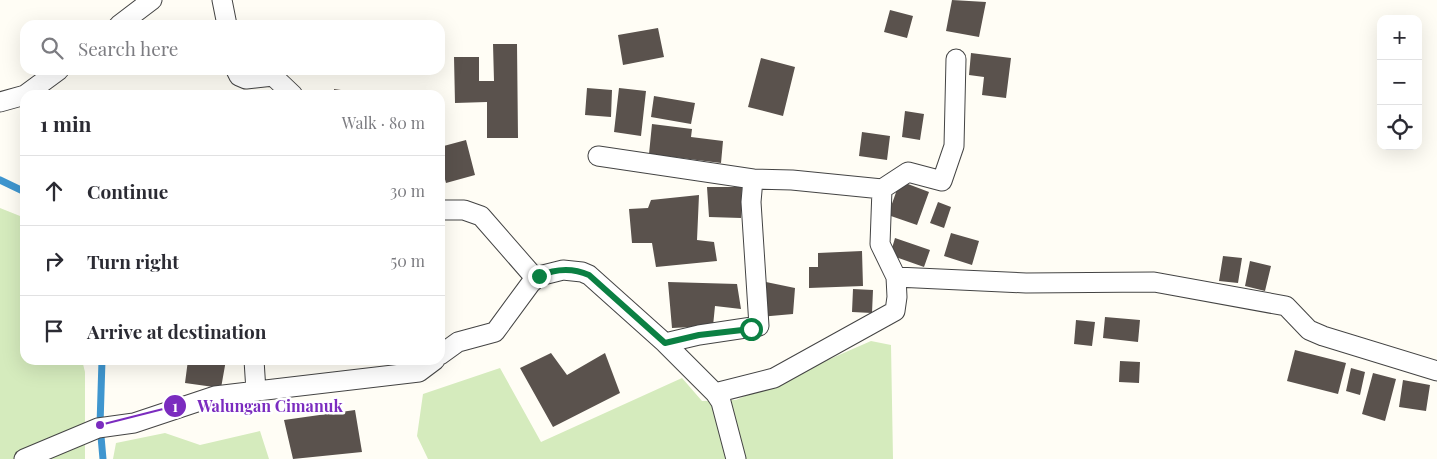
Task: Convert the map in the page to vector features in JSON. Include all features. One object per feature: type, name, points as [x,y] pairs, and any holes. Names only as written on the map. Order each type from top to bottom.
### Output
[{"type":"street","points":[[126,20],[152,0]]},
{"type":"street","points":[[222,0],[226,20]]},
{"type":"street","points":[[598,156],[753,180],[792,180],[882,189],[908,172],[942,181],[954,146],[956,59]]},
{"type":"street","points":[[32,90],[52,75]]},
{"type":"street","points":[[240,75],[242,78],[273,76],[288,90]]},
{"type":"street","points":[[0,102],[20,96]]},
{"type":"street","points":[[665,343],[699,335],[759,326],[751,202],[753,180]]},
{"type":"street","points":[[715,393],[774,378],[895,311],[898,297],[896,277],[880,244],[882,189]]},
{"type":"street","points":[[445,210],[464,210],[481,216],[536,279]]},
{"type":"street","points":[[445,351],[458,342],[490,336],[536,279],[548,272],[563,270],[582,272],[589,275],[665,343],[715,393],[721,402],[736,459]]},
{"type":"street","points":[[896,277],[1026,283],[1154,282],[1286,306],[1309,330],[1437,372]]},
{"type":"street","points":[[254,365],[256,391]]},
{"type":"street","points":[[24,459],[98,428],[134,423],[215,396],[419,372],[428,365]]},
{"type":"green space","points":[[0,208],[20,216],[20,365],[83,365],[85,372],[85,459],[0,459]]},
{"type":"green space","points":[[871,341],[891,345],[893,459],[428,459],[417,436],[423,394],[500,368],[541,442],[682,378],[702,401],[736,400]]},
{"type":"green space","points":[[260,431],[269,459],[113,459],[116,443],[165,433],[200,445]]},
{"type":"building","points":[[952,0],[986,2],[979,37],[946,31]]},
{"type":"building","points":[[890,10],[913,16],[907,38],[884,32]]},
{"type":"building","points":[[658,28],[664,57],[623,65],[618,35]]},
{"type":"building","points":[[493,44],[517,44],[518,138],[487,138],[487,102],[455,103],[454,57],[479,57],[479,81],[494,81]]},
{"type":"building","points":[[971,53],[1011,58],[1006,98],[982,95],[984,77],[969,75]]},
{"type":"building","points":[[761,58],[795,67],[783,116],[748,107]]},
{"type":"building","points":[[587,88],[612,90],[611,117],[585,115]]},
{"type":"building","points":[[619,88],[646,91],[641,136],[614,132]]},
{"type":"building","points":[[654,96],[695,103],[691,124],[651,117]]},
{"type":"building","points":[[905,111],[924,114],[920,140],[902,137]]},
{"type":"building","points":[[652,124],[692,129],[691,137],[723,141],[721,163],[649,154]]},
{"type":"building","points":[[862,132],[890,136],[887,160],[859,156]]},
{"type":"building","points":[[466,140],[475,175],[446,183],[445,146]]},
{"type":"building","points":[[900,181],[929,192],[917,225],[888,215]]},
{"type":"building","points":[[707,187],[742,187],[741,218],[709,217]]},
{"type":"building","points":[[699,195],[697,240],[714,242],[717,261],[656,267],[652,243],[632,243],[629,209],[648,208],[651,200]]},
{"type":"building","points":[[938,202],[951,207],[944,228],[930,223]]},
{"type":"building","points":[[951,233],[979,241],[972,265],[944,256]]},
{"type":"building","points":[[895,238],[930,250],[924,267],[890,255]]},
{"type":"building","points":[[862,251],[863,286],[809,288],[809,267],[818,267],[818,253]]},
{"type":"building","points":[[1223,256],[1242,258],[1238,283],[1219,281]]},
{"type":"building","points":[[1250,261],[1271,266],[1265,291],[1245,286]]},
{"type":"building","points":[[668,282],[737,284],[741,309],[715,306],[713,326],[672,328]]},
{"type":"building","points":[[766,282],[795,288],[793,314],[758,317]]},
{"type":"building","points":[[853,289],[873,290],[872,313],[852,312]]},
{"type":"building","points":[[1105,317],[1140,320],[1138,342],[1103,338]]},
{"type":"building","points":[[1076,320],[1095,322],[1092,346],[1074,344]]},
{"type":"building","points":[[1295,350],[1346,363],[1338,394],[1287,381]]},
{"type":"building","points":[[551,353],[567,375],[605,353],[620,393],[553,427],[520,368]]},
{"type":"building","points":[[1120,361],[1140,362],[1139,383],[1119,382]]},
{"type":"building","points":[[187,365],[225,365],[221,388],[185,383]]},
{"type":"building","points":[[1351,368],[1365,372],[1360,395],[1346,391]]},
{"type":"building","points":[[1373,373],[1396,379],[1385,421],[1362,414]]},
{"type":"building","points":[[1403,380],[1430,385],[1426,411],[1399,407]]},
{"type":"building","points":[[355,410],[362,452],[293,459],[284,420]]},
{"type":"waterway","points":[[0,180],[20,190]]},
{"type":"waterway","points":[[102,365],[100,425],[103,459]]},
{"type":"place","name":"Walungan Cimanuk","points":[[100,425]]},
{"type":"route","points":[[539,276],[548,272],[563,270],[582,272],[589,275],[665,343],[699,335],[751,329]]}]
